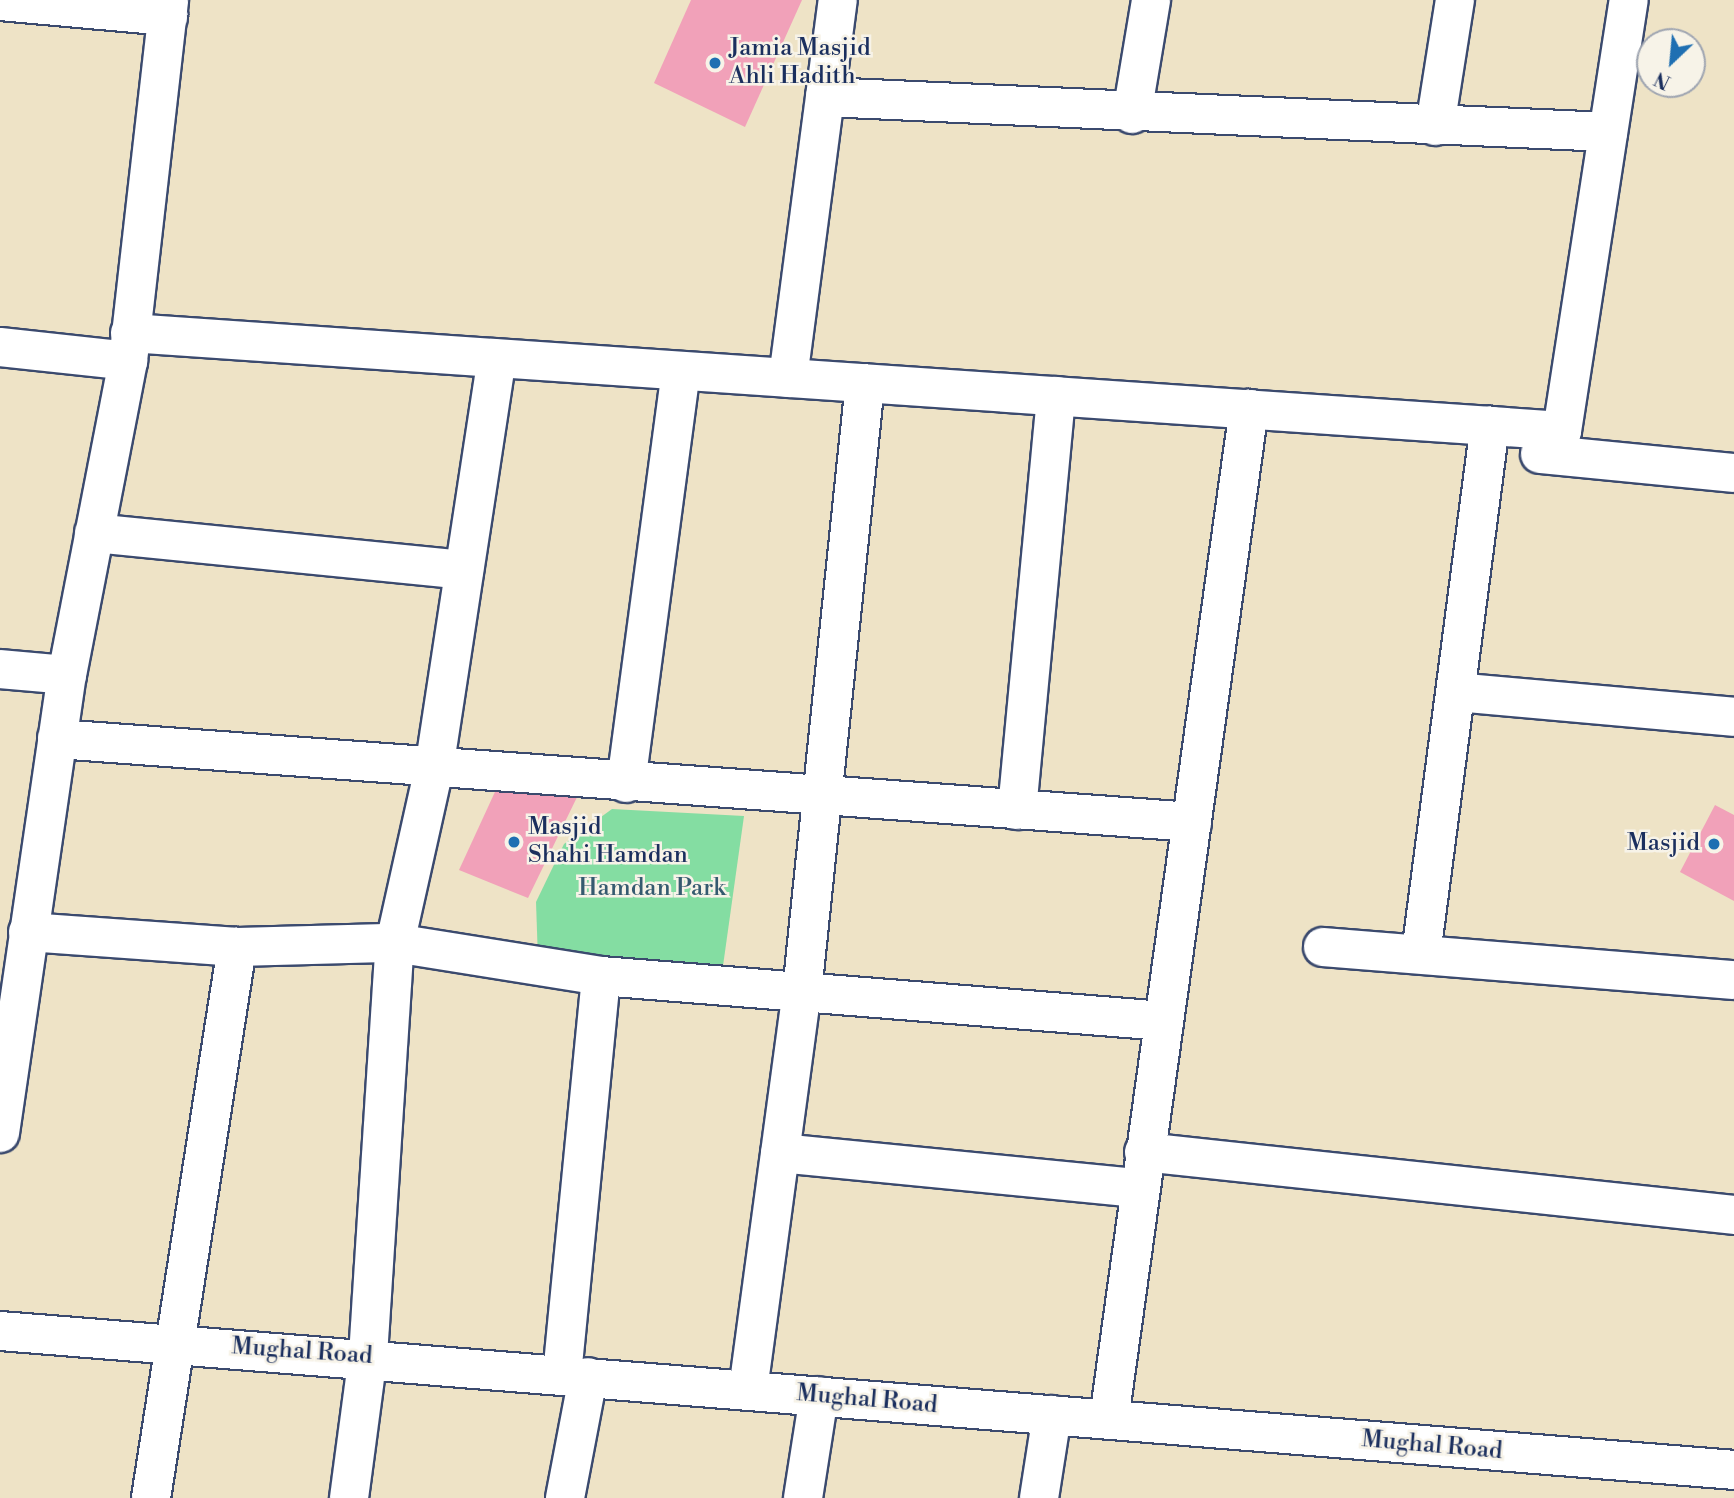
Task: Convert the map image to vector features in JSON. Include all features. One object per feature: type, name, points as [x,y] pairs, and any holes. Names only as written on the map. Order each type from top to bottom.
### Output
[{"type":"street","points":[[788,378],[838,0]]},
{"type":"street","points":[[1132,114],[1151,0]]},
{"type":"street","points":[[1435,126],[1455,0]]},
{"type":"street","points":[[1629,0],[1562,431],[1540,454],[1734,473]]},
{"type":"street","points":[[0,1],[169,8],[129,347],[67,675],[0,1133]]},
{"type":"street","points":[[825,97],[1132,114],[1608,132]]},
{"type":"street","points":[[0,347],[129,347],[497,359],[1562,431]]},
{"type":"street","points":[[349,1498],[368,1356],[395,943],[434,769],[497,359]]},
{"type":"street","points":[[626,783],[681,372]]},
{"type":"street","points":[[748,1390],[802,992],[865,383]]},
{"type":"street","points":[[1017,810],[1056,396]]},
{"type":"street","points":[[1109,1419],[1249,409]]},
{"type":"street","points":[[1421,954],[1490,425]]},
{"type":"street","points":[[94,533],[464,570]]},
{"type":"street","points":[[0,668],[67,675]]},
{"type":"street","points":[[1455,692],[1734,718]]},
{"type":"street","points":[[57,739],[434,769],[1192,822]]},
{"type":"street","points":[[28,932],[237,947],[395,943],[601,976],[1164,1021]]},
{"type":"street","points":[[151,1498],[237,947]]},
{"type":"street","points":[[1323,947],[1734,980]]},
{"type":"street","points":[[565,1498],[601,976]]},
{"type":"street","points":[[780,1153],[1142,1170],[1734,1214]]},
{"type":"street","name":"Mughal Road","points":[[0,1331],[368,1356],[575,1376],[1734,1470]]},
{"type":"street","points":[[803,1498],[820,1396]]},
{"type":"street","points":[[1039,1498],[1052,1415]]},
{"type":"green space","name":"Hamdan Park","points":[[612,809],[744,816],[722,973],[538,960],[536,902],[564,844]]},
{"type":"building","points":[[691,0],[802,0],[745,127],[654,83]]},
{"type":"building","name":"Masjid Shahi Hamdan","points":[[500,781],[580,791],[528,898],[459,870]]},
{"type":"building","name":"Masjid","points":[[1715,805],[1734,815],[1734,901],[1680,872]]},
{"type":"place","name":"Jamia Masjid Ahli Hadith","points":[[715,63]]},
{"type":"place","name":"Masjid Shahi Hamdan","points":[[514,842]]},
{"type":"place","name":"Masjid","points":[[1714,844]]}]
